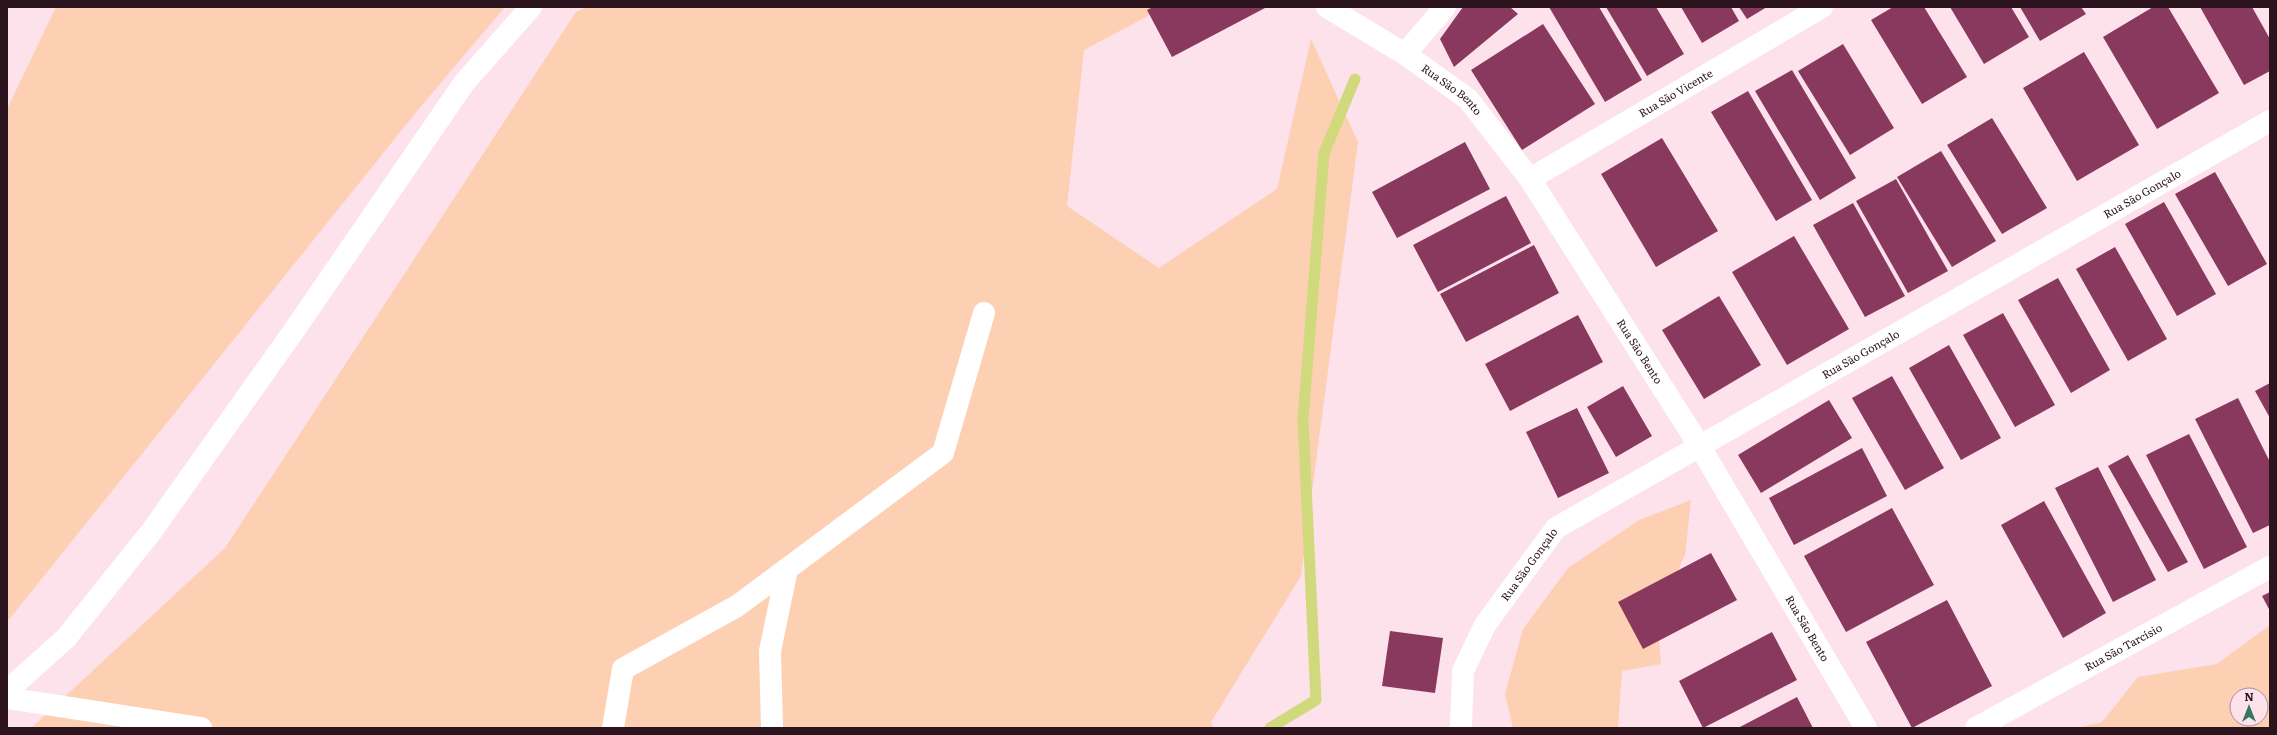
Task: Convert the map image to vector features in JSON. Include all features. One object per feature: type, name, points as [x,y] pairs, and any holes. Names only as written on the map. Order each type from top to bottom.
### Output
[{"type":"street","points":[[7,691],[66,638],[151,532],[293,332],[464,83],[531,7]]},
{"type":"street","name":"Rua São Bento","points":[[1327,7],[1356,26],[1405,54],[1468,99],[1530,179],[1699,445],[1866,728]]},
{"type":"street","points":[[1405,54],[1445,7]]},
{"type":"street","name":"Rua São Vicente","points":[[1530,179],[1822,7]]},
{"type":"street","name":"Rua São Gonçalo","points":[[1461,728],[1463,671],[1484,625],[1556,528],[1699,445],[2270,121]]},
{"type":"street","points":[[613,728],[623,669],[737,606],[943,453],[984,313]]},
{"type":"street","name":"Rua São Tarcísio","points":[[1976,728],[2270,567]]},
{"type":"street","points":[[772,728],[770,651],[787,569]]},
{"type":"street","points":[[7,698],[201,728]]},
{"type":"shaded area","points":[[56,7],[505,7],[417,111],[7,622],[7,109]]},
{"type":"shaded area","points":[[587,7],[1165,7],[1084,50],[1067,206],[1159,268],[1277,189],[1311,39],[1358,142],[1301,576],[1211,722],[1214,728],[31,728],[225,548],[576,12]]},
{"type":"shaded area","points":[[1691,500],[1685,555],[1657,616],[1661,664],[1622,671],[1618,728],[1513,728],[1505,694],[1523,629],[1568,568],[1639,520]]},
{"type":"shaded area","points":[[2270,625],[2270,728],[2077,728],[2102,722],[2138,677],[2217,664]]},
{"type":"building","points":[[1153,7],[1265,8],[1172,57],[1147,10]]},
{"type":"building","points":[[1463,7],[1510,7],[1518,14],[1454,67],[1440,39]]},
{"type":"building","points":[[1549,7],[1599,7],[1642,80],[1605,102]]},
{"type":"building","points":[[1606,7],[1656,7],[1684,54],[1647,76]]},
{"type":"building","points":[[1681,7],[1731,7],[1739,21],[1702,43]]},
{"type":"building","points":[[1739,7],[1767,7],[1747,19]]},
{"type":"building","points":[[1893,7],[1924,7],[1967,77],[1922,104],[1871,20]]},
{"type":"building","points":[[1950,7],[2011,7],[2029,37],[1984,64]]},
{"type":"building","points":[[2020,7],[2081,7],[2086,14],[2040,41]]},
{"type":"building","points":[[2153,7],[2168,7],[2219,93],[2157,129],[2103,37]]},
{"type":"building","points":[[2200,7],[2252,7],[2270,39],[2270,71],[2244,85]]},
{"type":"building","points":[[1543,24],[1595,104],[1522,150],[1471,70]]},
{"type":"building","points":[[1843,44],[1894,128],[1850,155],[1798,71]]},
{"type":"building","points":[[2084,52],[2139,145],[2077,181],[2023,88]]},
{"type":"building","points":[[1792,70],[1856,178],[1820,200],[1755,91]]},
{"type":"building","points":[[1748,91],[1812,200],[1776,221],[1711,112]]},
{"type":"building","points":[[1992,118],[2047,208],[2002,234],[1947,145]]},
{"type":"building","points":[[1662,138],[1718,231],[1656,267],[1601,174]]},
{"type":"building","points":[[1465,142],[1490,189],[1397,238],[1372,192]]},
{"type":"building","points":[[1941,151],[1996,241],[1952,267],[1897,177]]},
{"type":"building","points":[[2215,172],[2267,264],[2228,286],[2175,194]]},
{"type":"building","points":[[1896,179],[1948,271],[1908,293],[1856,201]]},
{"type":"building","points":[[1506,196],[1531,243],[1438,292],[1413,245]]},
{"type":"building","points":[[2164,202],[2216,294],[2177,316],[2125,224]]},
{"type":"building","points":[[1853,203],[1905,296],[1865,317],[1813,225]]},
{"type":"building","points":[[1794,236],[1849,329],[1787,365],[1732,272]]},
{"type":"building","points":[[1534,245],[1559,293],[1466,342],[1440,294]]},
{"type":"building","points":[[2115,247],[2167,339],[2128,361],[2076,269]]},
{"type":"building","points":[[2058,278],[2110,370],[2071,393],[2018,300]]},
{"type":"building","points":[[1719,296],[1761,365],[1704,399],[1662,330]]},
{"type":"building","points":[[2003,313],[2055,405],[2015,427],[1963,335]]},
{"type":"building","points":[[1578,315],[1603,362],[1510,411],[1485,364]]},
{"type":"building","points":[[1949,345],[2001,438],[1961,460],[1909,368]]},
{"type":"building","points":[[1892,376],[1944,468],[1905,490],[1852,398]]},
{"type":"building","points":[[2270,383],[2270,418],[2255,391]]},
{"type":"building","points":[[1623,386],[1652,436],[1616,457],[1587,407]]},
{"type":"building","points":[[2238,398],[2270,462],[2270,525],[2253,533],[2195,419]]},
{"type":"building","points":[[1829,400],[1852,438],[1761,493],[1738,455]]},
{"type":"building","points":[[1577,408],[1609,473],[1558,498],[1526,432]]},
{"type":"building","points":[[2189,434],[2247,547],[2204,569],[2146,455]]},
{"type":"building","points":[[1862,448],[1887,496],[1794,545],[1769,498]]},
{"type":"building","points":[[2128,455],[2188,562],[2168,572],[2108,466]]},
{"type":"building","points":[[2098,467],[2156,580],[2113,602],[2055,488]]},
{"type":"building","points":[[2044,501],[2106,613],[2063,638],[2001,525]]},
{"type":"building","points":[[1892,508],[1934,585],[1846,632],[1804,556]]},
{"type":"building","points":[[1711,553],[1737,600],[1643,649],[1618,602]]},
{"type":"building","points":[[2270,592],[2270,611],[2262,596]]},
{"type":"building","points":[[1947,600],[1992,686],[1912,728],[1866,642]]},
{"type":"building","points":[[1390,631],[1443,638],[1435,693],[1382,686]]},
{"type":"building","points":[[1772,632],[1797,680],[1703,728],[1679,681]]},
{"type":"building","points":[[1797,697],[1813,728],[1738,728]]},
{"type":"waterway","points":[[1270,728],[1316,700],[1303,419],[1324,153],[1355,79]]}]
